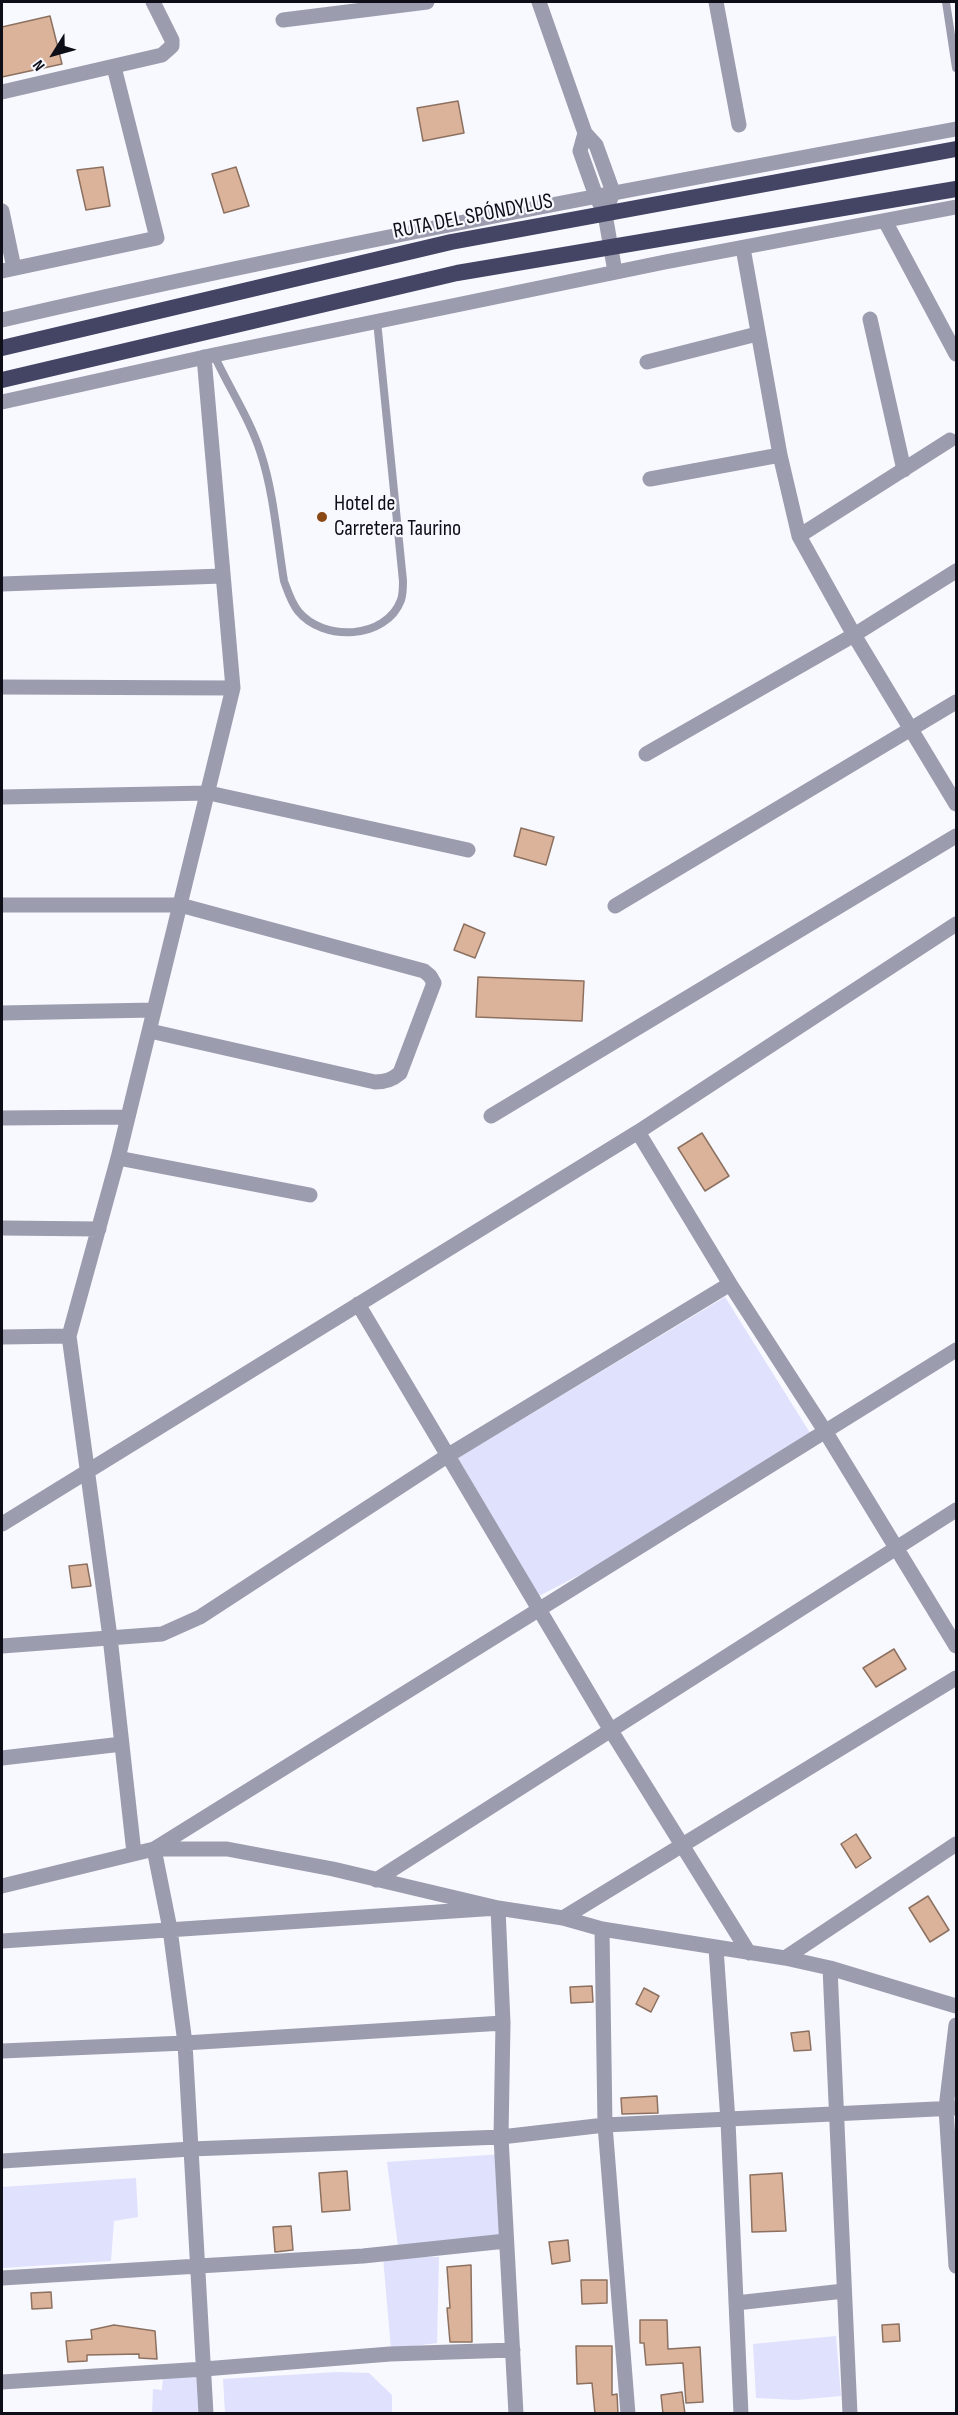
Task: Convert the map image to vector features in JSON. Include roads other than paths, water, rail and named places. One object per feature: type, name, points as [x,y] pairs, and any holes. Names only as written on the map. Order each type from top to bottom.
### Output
[{"type":"highway","name":"RUTA DEL SPÓNDYLUS","points":[[2,348],[451,242],[957,148]]},
{"type":"highway","points":[[2,380],[457,273],[957,189]]},
{"type":"street","points":[[2,92],[162,55],[172,46],[172,39],[153,2]]},
{"type":"street","points":[[283,20],[427,2]]},
{"type":"street","points":[[539,2],[585,133],[596,146],[613,192],[605,214]]},
{"type":"street","points":[[716,2],[739,125]]},
{"type":"street","points":[[2,211],[8,269],[157,238],[114,67]]},
{"type":"street","points":[[2,320],[266,261],[613,192],[957,129]]},
{"type":"street","points":[[585,133],[580,151],[605,214],[615,272]]},
{"type":"street","points":[[2,402],[209,356],[615,272],[957,207]]},
{"type":"street","points":[[885,221],[957,354]]},
{"type":"street","points":[[743,248],[780,455],[799,536],[854,635],[957,804]]},
{"type":"street","points":[[870,319],[904,470]]},
{"type":"street","points":[[647,362],[757,334]]},
{"type":"street","points":[[134,1853],[110,1637],[69,1336],[118,1158],[233,688],[222,576],[209,356]]},
{"type":"street","points":[[799,536],[950,440]]},
{"type":"street","points":[[650,479],[780,455]]},
{"type":"street","points":[[646,754],[854,635],[957,571]]},
{"type":"street","points":[[2,584],[222,576]]},
{"type":"street","points":[[2,687],[233,688]]},
{"type":"street","points":[[615,906],[957,702]]},
{"type":"street","points":[[2,797],[209,793],[468,850]]},
{"type":"street","points":[[491,1116],[957,836]]},
{"type":"street","points":[[2,905],[180,905],[424,971],[434,983],[400,1073],[384,1082],[375,1082],[150,1031]]},
{"type":"street","points":[[2,1524],[638,1132],[957,924]]},
{"type":"street","points":[[2,1013],[154,1010]]},
{"type":"street","points":[[2,1118],[127,1117]]},
{"type":"street","points":[[638,1132],[730,1284],[825,1431],[957,1646]]},
{"type":"street","points":[[118,1158],[310,1195]]},
{"type":"street","points":[[2,1228],[99,1229]]},
{"type":"street","points":[[2,1646],[162,1634],[200,1617],[447,1456],[730,1284]]},
{"type":"street","points":[[358,1304],[610,1729],[749,1953]]},
{"type":"street","points":[[2,1337],[69,1336]]},
{"type":"street","points":[[154,1849],[538,1608],[957,1350]]},
{"type":"street","points":[[376,1880],[957,1510]]},
{"type":"street","points":[[563,1918],[957,1678]]},
{"type":"street","points":[[2,1758],[122,1744]]},
{"type":"street","points":[[785,1958],[957,1844]]},
{"type":"street","points":[[154,1849],[170,1929],[185,2043],[206,2414]]},
{"type":"street","points":[[2,1886],[154,1849],[227,1849],[498,1908],[563,1918],[602,1929],[785,1958],[830,1968],[957,2006]]},
{"type":"street","points":[[2,1941],[498,1908]]},
{"type":"street","points":[[498,1908],[503,2023],[501,2137],[516,2414]]},
{"type":"street","points":[[602,1929],[605,2126],[628,2414]]},
{"type":"street","points":[[716,1948],[728,2121],[741,2414]]},
{"type":"street","points":[[830,1968],[850,2414]]},
{"type":"street","points":[[2,2051],[185,2043],[503,2023]]},
{"type":"street","points":[[957,2025],[951,2108],[957,2266]]},
{"type":"street","points":[[2,2161],[191,2149],[501,2137],[605,2126],[951,2108]]},
{"type":"street","points":[[2,2278],[363,2256],[506,2241]]},
{"type":"street","points":[[736,2302],[844,2291]]},
{"type":"street","points":[[2,2382],[390,2354],[513,2350]]},
{"type":"lane","points":[[946,2],[957,68]]},
{"type":"lane","points":[[209,356],[249,423],[262,455],[284,581],[290,600],[299,613],[319,627],[352,632],[372,628],[390,617],[402,599],[403,581],[377,321]]},
{"type":"place","name":"Hotel de Carretera Taurino","points":[[322,517]]}]
